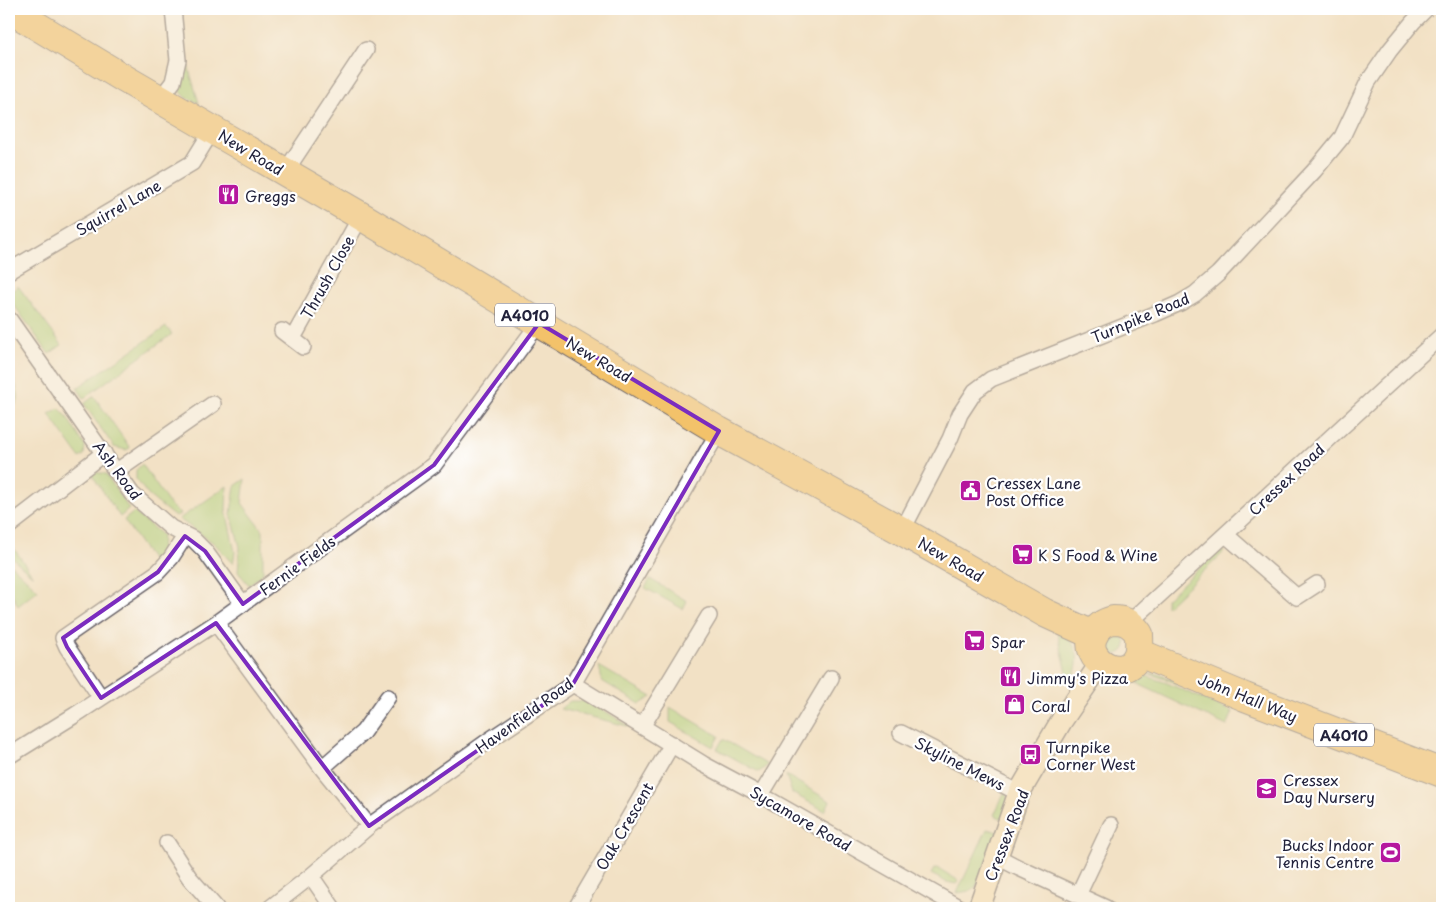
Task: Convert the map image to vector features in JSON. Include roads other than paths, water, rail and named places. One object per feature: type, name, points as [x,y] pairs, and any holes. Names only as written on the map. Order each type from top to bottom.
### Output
[{"type":"highway","name":"New Road","points":[[9,9],[361,216],[719,431],[902,531],[1038,609],[1093,635]]},
{"type":"highway","points":[[1122,620],[1129,623],[1139,634],[1138,654],[1130,666],[1122,669],[1116,669],[1101,663],[1093,654],[1090,645],[1093,635],[1098,627],[1105,622],[1122,620]]},
{"type":"highway","name":"John Hall Way","points":[[1138,654],[1442,773]]},
{"type":"street","points":[[160,99],[173,82],[178,60],[173,9]]},
{"type":"street","name":"Turnpike Road","points":[[902,531],[950,439],[960,414],[975,390],[991,378],[1180,303],[1195,294],[1218,274],[1314,171],[1336,144],[1342,136],[1368,82],[1390,50],[1426,9]]},
{"type":"street","points":[[285,172],[366,50]]},
{"type":"street","name":"Squirrel Lane","points":[[9,271],[192,163],[213,130]]},
{"type":"street","name":"Thrush Close","points":[[293,338],[361,216]]},
{"type":"street","name":"Ash Road","points":[[9,319],[132,494],[171,528],[192,539],[205,551],[243,604]]},
{"type":"street","name":"Fernie Fields","points":[[9,756],[216,623],[434,465],[539,323]]},
{"type":"street","name":"Cressex Road","points":[[1129,623],[1442,336]]},
{"type":"street","points":[[117,471],[212,404]]},
{"type":"street","name":"Havenfield Road","points":[[270,908],[311,876],[369,826],[488,741],[573,684],[719,431]]},
{"type":"street","points":[[9,526],[104,453]]},
{"type":"street","points":[[1226,535],[1296,597],[1317,584]]},
{"type":"street","points":[[101,698],[66,648],[63,638],[158,572],[171,558],[185,536]]},
{"type":"street","points":[[643,726],[708,616]]},
{"type":"street","points":[[216,623],[322,768],[369,826]]},
{"type":"street","name":"Cressex Road","points":[[979,908],[1020,793],[1062,720],[1101,663]]},
{"type":"street","points":[[762,794],[831,678]]},
{"type":"street","name":"Sycamore Road","points":[[573,684],[703,764],[762,794],[960,908]]},
{"type":"street","points":[[322,768],[363,732],[388,697]]},
{"type":"street","name":"Skyline Mews","points":[[901,733],[1020,793]]},
{"type":"street","name":"Oak Crescent","points":[[576,908],[672,744]]},
{"type":"street","points":[[1078,895],[1111,825]]},
{"type":"street","points":[[167,843],[189,877],[216,908]]},
{"type":"street","points":[[996,856],[1106,908]]},
{"type":"street","points":[[311,876],[333,908]]},
{"type":"place","name":"Greggs","points":[[229,195]]},
{"type":"place","name":"Cressex Lane Post Office","points":[[970,491]]},
{"type":"place","name":"K S Food & Wine","points":[[1022,554]]},
{"type":"place","name":"Spar","points":[[975,641]]},
{"type":"place","name":"Jimmy's Pizza","points":[[1011,677]]},
{"type":"place","name":"Coral","points":[[1015,705]]},
{"type":"place","name":"Turnpike Corner West","points":[[1030,755]]},
{"type":"place","name":"Cressex Day Nursery","points":[[1267,788]]},
{"type":"place","name":"Bucks Indoor Tennis Centre","points":[[1390,853]]}]
